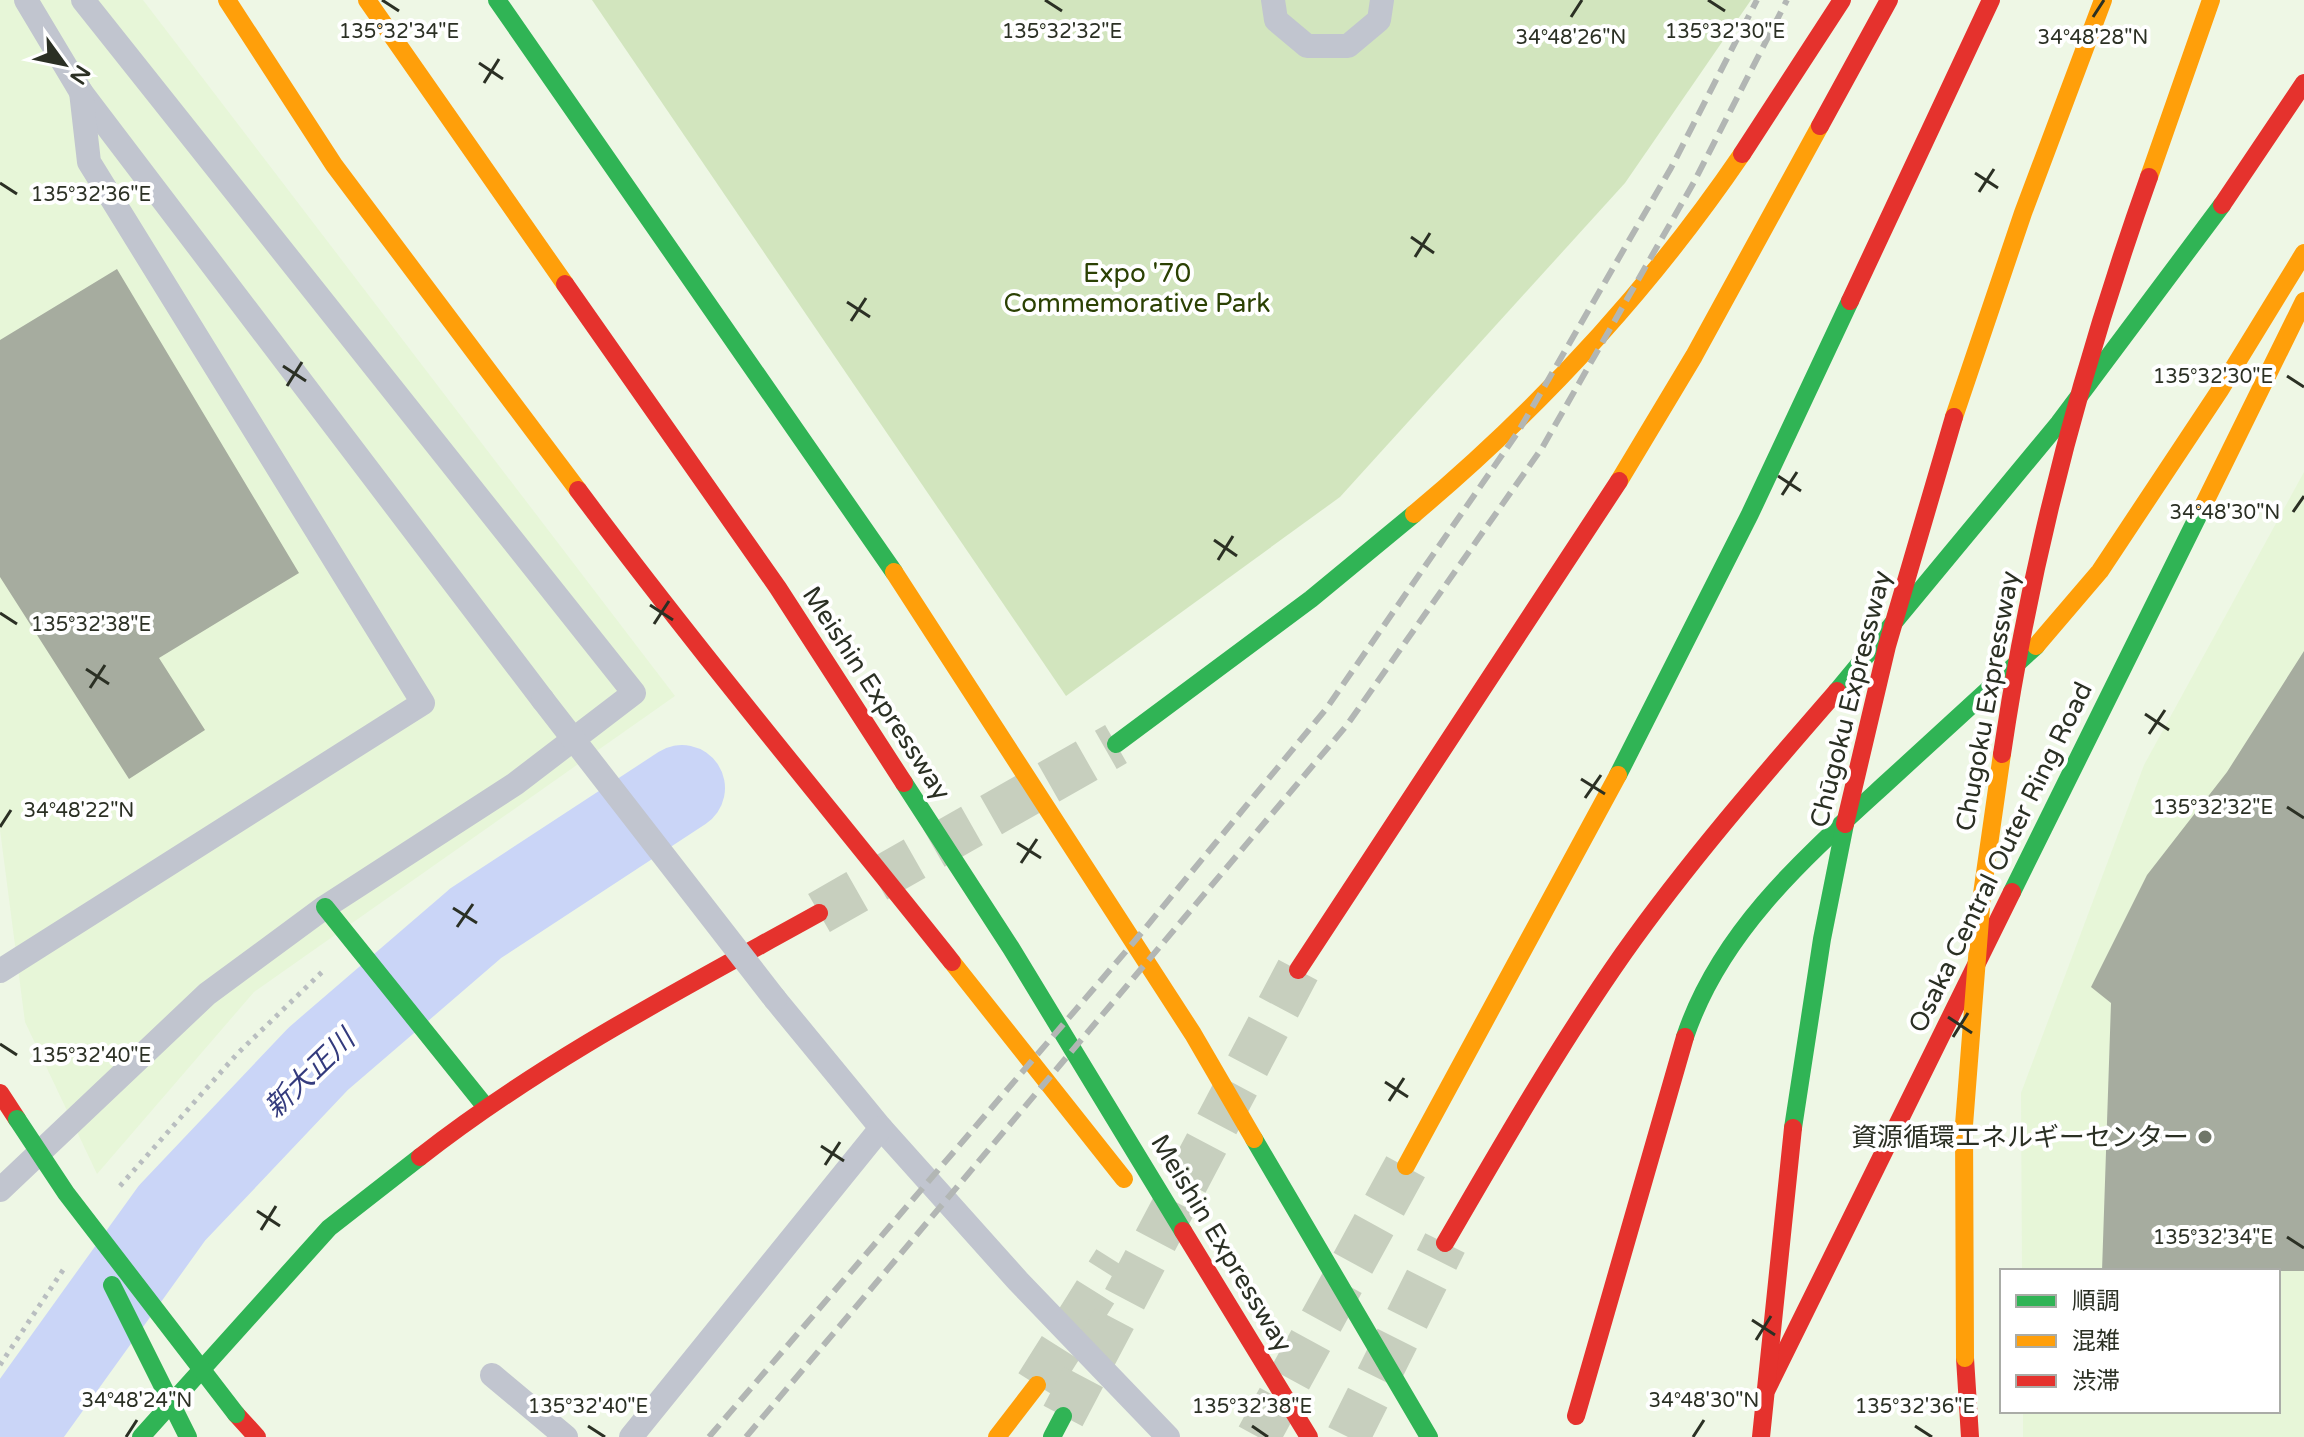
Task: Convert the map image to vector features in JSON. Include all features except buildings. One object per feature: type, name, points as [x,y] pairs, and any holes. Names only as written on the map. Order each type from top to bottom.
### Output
[{"type":"main road","points":[[227,0],[334,165]]},
{"type":"main road","name":"Meishin Expressway","points":[[367,0],[778,588],[1011,948],[1309,1437]]},
{"type":"main road","points":[[497,0],[881,552],[1193,1034],[1429,1437]]},
{"type":"main road","points":[[1116,744],[1256,643],[1404,526],[1545,395],[1611,324],[1674,247],[1733,166],[1842,0]]},
{"type":"main road","points":[[1298,970],[1605,504],[1694,356],[1889,0]]},
{"type":"main road","points":[[1406,1166],[1600,811],[1750,514],[1991,0]]},
{"type":"main road","name":"Chūgoku Expressway","points":[[1761,1437],[1781,1227],[1804,1041],[1835,866],[1941,451],[1993,293],[2103,0]]},
{"type":"main road","name":"Chugoku Expressway","points":[[1970,1437],[1965,1358],[1964,1125],[1982,894],[2011,694],[2048,508],[2108,292],[2211,0]]},
{"type":"main road","points":[[227,35],[334,165],[685,633],[767,729],[1245,1331]]},
{"type":"main road","points":[[1445,1243],[1526,1105],[1650,918],[1730,815],[1971,533],[2119,347],[2205,234],[2304,83]]},
{"type":"main road","points":[[1576,1416],[1668,1087],[1688,1027],[1717,968],[1751,917],[1792,869],[2049,634],[2100,571],[2220,390],[2304,253]]},
{"type":"main road","name":"Osaka Central Outer Ring Road","points":[[1744,1437],[2304,301]]},
{"type":"main road","points":[[325,907],[485,1106]]},
{"type":"main road","points":[[141,1437],[329,1228],[485,1106],[590,1040],[819,913]]},
{"type":"main road","points":[[0,1093],[66,1193],[257,1437]]},
{"type":"main road","points":[[66,1193],[188,1437]]},
{"type":"main road","points":[[997,1437],[1037,1385]]},
{"type":"main road","points":[[1052,1437],[1063,1416]]},
{"type":"lane","points":[[26,0],[81,92],[543,700],[775,999],[881,1128],[1018,1281],[1168,1437]]},
{"type":"lane","points":[[0,1190],[207,994],[325,907],[515,784],[634,693],[83,0]]},
{"type":"lane","points":[[1273,0],[1276,20],[1307,46],[1348,46],[1379,20],[1382,0]]},
{"type":"lane","points":[[0,971],[423,703],[89,162],[81,92]]},
{"type":"lane","points":[[631,1437],[881,1128]]},
{"type":"lane","points":[[492,1375],[566,1437]]},
{"type":"path","points":[[119,1187],[237,1054],[355,948]]},
{"type":"path","points":[[0,1365],[68,1263]]},
{"type":"shaded area","points":[[0,0],[143,0],[675,696],[254,992],[97,1174],[25,1022],[0,830]]},
{"type":"shaded area","name":"資源循環エネルギーセンター","points":[[2304,472],[2304,1437],[2023,1437],[2023,1413],[2280,1413],[2280,1269],[2022,1269],[2021,1093],[2144,765]]},
{"type":"green space","name":"Expo '70 Commemorative Park","points":[[592,0],[1751,0],[1625,183],[1340,497],[1066,696]]},
{"type":"waterway","name":"新大正川","points":[[11,1437],[172,1213],[318,1059],[476,923],[682,788]]},
{"type":"tunnel","points":[[819,913],[1116,744]]},
{"type":"tunnel","points":[[1063,1416],[1298,970]]},
{"type":"tunnel","points":[[1258,1437],[1406,1166]]},
{"type":"tunnel","points":[[1348,1437],[1445,1243]]},
{"type":"tunnel","points":[[1037,1385],[1115,1261]]},
{"type":"railway","points":[[709,1437],[1133,943],[1326,709],[1518,432],[1671,168],[1757,0]]},
{"type":"railway","points":[[746,1437],[1347,725],[1542,448],[1694,182],[1787,0]]},
{"type":"traffic: fast","points":[[497,0],[894,572]]},
{"type":"traffic: fast","points":[[1837,691],[2059,423],[2222,205]]},
{"type":"traffic: fast","points":[[1618,775],[1750,514],[1850,301]]},
{"type":"traffic: fast","points":[[2012,892],[2203,506]]},
{"type":"traffic: fast","points":[[1116,744],[1311,599],[1414,514]]},
{"type":"traffic: fast","points":[[1685,1037],[1700,999],[1720,964],[1742,930],[1768,899],[1824,841],[2036,646]]},
{"type":"traffic: fast","points":[[904,783],[1011,948],[1183,1231]]},
{"type":"traffic: fast","points":[[1793,1128],[1822,939],[1845,824]]},
{"type":"traffic: fast","points":[[325,907],[485,1106]]},
{"type":"traffic: fast","points":[[17,1119],[66,1193],[236,1414]]},
{"type":"traffic: fast","points":[[1254,1139],[1429,1437]]},
{"type":"traffic: fast","points":[[141,1437],[329,1228],[420,1157]]},
{"type":"traffic: fast","points":[[112,1285],[188,1437]]},
{"type":"traffic: fast","points":[[1052,1437],[1063,1416]]},
{"type":"traffic: slow","points":[[227,0],[334,165],[578,490]]},
{"type":"traffic: slow","points":[[367,0],[565,284]]},
{"type":"traffic: slow","points":[[1954,417],[2023,213],[2103,0]]},
{"type":"traffic: slow","points":[[2149,177],[2211,0]]},
{"type":"traffic: slow","points":[[1619,481],[1694,356],[1820,126]]},
{"type":"traffic: slow","points":[[1414,514],[1505,432],[1590,345],[1670,252],[1742,154]]},
{"type":"traffic: slow","points":[[2036,646],[2100,571],[2220,390],[2304,253]]},
{"type":"traffic: slow","points":[[2203,506],[2304,301]]},
{"type":"traffic: slow","points":[[894,572],[1193,1034],[1254,1139]]},
{"type":"traffic: slow","points":[[1965,1358],[1964,1125],[1982,894],[2002,754]]},
{"type":"traffic: slow","points":[[1406,1166],[1618,775]]},
{"type":"traffic: slow","points":[[952,962],[1124,1179]]},
{"type":"traffic: slow","points":[[997,1437],[1037,1385]]},
{"type":"traffic: jam","points":[[1742,154],[1842,0]]},
{"type":"traffic: jam","points":[[1820,126],[1889,0]]},
{"type":"traffic: jam","points":[[1850,301],[1991,0]]},
{"type":"traffic: jam","points":[[2222,205],[2304,83]]},
{"type":"traffic: jam","points":[[2002,754],[2028,607],[2061,462],[2102,319],[2149,177]]},
{"type":"traffic: jam","points":[[565,284],[778,588],[904,783]]},
{"type":"traffic: jam","points":[[1845,824],[1887,646],[1954,417]]},
{"type":"traffic: jam","points":[[1298,970],[1619,481]]},
{"type":"traffic: jam","points":[[578,490],[716,669],[952,962]]},
{"type":"traffic: jam","points":[[1445,1243],[1553,1060],[1623,954],[1700,853],[1837,691]]},
{"type":"traffic: jam","points":[[1767,1389],[2012,892]]},
{"type":"traffic: jam","points":[[420,1157],[565,1057],[819,913]]},
{"type":"traffic: jam","points":[[1576,1416],[1685,1037]]},
{"type":"traffic: jam","points":[[0,1093],[17,1119]]},
{"type":"traffic: jam","points":[[1761,1437],[1793,1128]]},
{"type":"traffic: jam","points":[[1183,1231],[1309,1437]]},
{"type":"traffic: jam","points":[[1965,1358],[1970,1437]]},
{"type":"traffic: jam","points":[[236,1414],[257,1437]]},
{"type":"place","name":"資源循環エネルギーセンター","points":[[2205,1137]]}]
